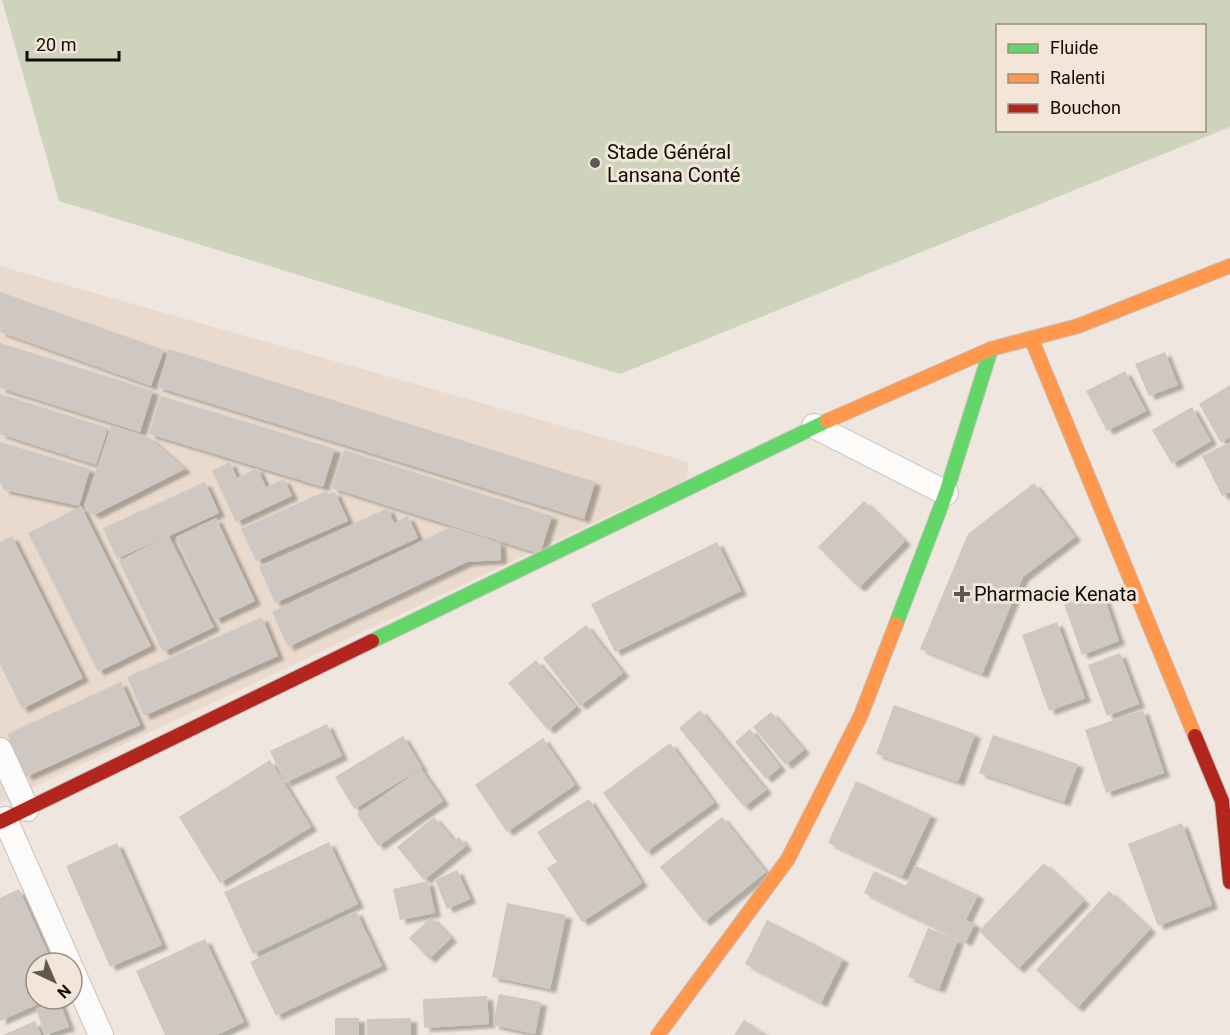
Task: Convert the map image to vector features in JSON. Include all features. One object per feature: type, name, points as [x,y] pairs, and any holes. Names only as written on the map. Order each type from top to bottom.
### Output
[{"type":"street","points":[[63,951],[3,821],[814,426],[991,349],[1078,326],[1230,266]]},
{"type":"street","points":[[1031,338],[1222,801],[1230,882]]},
{"type":"street","points":[[658,1035],[788,860],[861,715],[946,493],[991,349]]},
{"type":"street","points":[[814,426],[946,493]]},
{"type":"street","points":[[0,750],[27,809]]},
{"type":"street","points":[[84,997],[100,1035]]},
{"type":"shaded area","points":[[0,266],[688,462],[687,479],[0,803]]},
{"type":"green space","name":"Stade Général Lansana Conté","points":[[2,0],[1230,0],[1230,127],[620,374],[59,201]]},
{"type":"building","points":[[0,292],[164,350],[151,386],[0,332]]},
{"type":"building","points":[[0,343],[153,391],[140,432],[0,388]]},
{"type":"building","points":[[169,349],[595,482],[584,519],[157,387]]},
{"type":"building","points":[[1165,352],[1178,385],[1149,396],[1135,364]]},
{"type":"building","points":[[1125,371],[1146,411],[1107,431],[1086,391]]},
{"type":"building","points":[[1230,385],[1230,437],[1221,443],[1199,404]]},
{"type":"building","points":[[0,394],[108,428],[96,465],[0,434]]},
{"type":"building","points":[[161,396],[335,449],[323,487],[149,434]]},
{"type":"building","points":[[1192,407],[1211,441],[1172,464],[1152,430]]},
{"type":"building","points":[[111,426],[150,438],[185,469],[94,515],[84,506]]},
{"type":"building","points":[[0,442],[90,469],[79,506],[4,490],[0,482]]},
{"type":"building","points":[[1230,442],[1230,492],[1222,496],[1202,456]]},
{"type":"building","points":[[344,450],[552,516],[540,554],[332,488]]},
{"type":"building","points":[[230,462],[237,478],[257,468],[266,487],[284,479],[292,496],[236,522],[212,471]]},
{"type":"building","points":[[205,482],[219,513],[169,536],[214,627],[163,652],[119,561],[163,538],[117,559],[103,528]]},
{"type":"building","points":[[1034,483],[1075,537],[1023,577],[982,674],[920,649],[968,534]]},
{"type":"building","points":[[326,491],[328,494],[335,492],[348,521],[256,561],[241,529]]},
{"type":"building","points":[[864,501],[905,541],[859,588],[818,547]]},
{"type":"building","points":[[81,506],[151,646],[98,672],[28,533]]},
{"type":"building","points":[[388,508],[394,523],[408,516],[418,538],[275,603],[259,567]]},
{"type":"building","points":[[216,518],[255,601],[215,620],[176,537]]},
{"type":"building","points":[[451,527],[500,543],[501,560],[467,562],[288,647],[272,612]]},
{"type":"building","points":[[12,536],[83,678],[22,709],[0,664],[0,542]]},
{"type":"building","points":[[717,542],[741,591],[615,652],[591,604]]},
{"type":"building","points":[[1102,591],[1119,641],[1082,655],[1064,604]]},
{"type":"building","points":[[262,617],[278,656],[144,716],[127,677]]},
{"type":"building","points":[[1057,622],[1085,698],[1049,711],[1022,635]]},
{"type":"building","points":[[586,625],[623,673],[580,706],[543,658]]},
{"type":"building","points":[[1120,653],[1139,704],[1107,716],[1088,665]]},
{"type":"building","points":[[536,660],[576,707],[548,730],[508,683]]},
{"type":"building","points":[[121,682],[140,725],[26,777],[7,734]]},
{"type":"building","points":[[894,705],[975,734],[958,782],[876,754]]},
{"type":"building","points":[[700,710],[766,790],[744,807],[679,728]]},
{"type":"building","points":[[1143,710],[1164,773],[1106,793],[1085,730]]},
{"type":"building","points":[[771,712],[804,750],[786,765],[753,727]]},
{"type":"building","points":[[327,724],[342,756],[285,783],[270,751]]},
{"type":"building","points":[[750,729],[780,767],[766,779],[735,742]]},
{"type":"building","points":[[993,735],[1078,764],[1064,802],[979,773]]},
{"type":"building","points":[[403,736],[422,768],[354,809],[335,777]]},
{"type":"building","points":[[543,738],[575,785],[507,832],[475,785]]},
{"type":"building","points":[[670,743],[714,803],[646,852],[603,793]]},
{"type":"building","points":[[270,760],[311,827],[220,883],[179,817]]},
{"type":"building","points":[[421,769],[443,801],[378,846],[357,814]]},
{"type":"building","points":[[856,781],[931,815],[902,877],[828,843]]},
{"type":"building","points":[[589,799],[642,883],[582,922],[547,868],[557,862],[537,832]]},
{"type":"building","points":[[434,817],[454,841],[459,837],[466,846],[424,880],[397,847]]},
{"type":"building","points":[[722,817],[766,872],[704,922],[660,867]]},
{"type":"building","points":[[1182,823],[1212,905],[1158,926],[1128,844]]},
{"type":"building","points":[[329,842],[358,904],[253,954],[224,892]]},
{"type":"building","points":[[117,843],[162,945],[110,967],[66,866]]},
{"type":"building","points":[[1044,863],[1084,901],[1018,969],[979,931]]},
{"type":"building","points":[[916,866],[978,895],[966,920],[975,924],[966,942],[864,893],[874,871],[906,886]]},
{"type":"building","points":[[457,870],[470,899],[447,909],[435,880]]},
{"type":"building","points":[[428,881],[435,913],[400,920],[393,889]]},
{"type":"building","points":[[19,889],[47,951],[24,951],[24,1010],[0,1021],[0,898]]},
{"type":"building","points":[[1109,891],[1150,929],[1077,1008],[1036,970]]},
{"type":"building","points":[[507,903],[566,915],[550,989],[492,977]]},
{"type":"building","points":[[356,911],[382,966],[276,1016],[250,962]]},
{"type":"building","points":[[431,917],[451,938],[429,959],[409,938]]},
{"type":"building","points":[[767,920],[843,959],[821,1003],[745,964]]},
{"type":"building","points":[[928,928],[958,940],[939,989],[908,977]]},
{"type":"building","points":[[205,939],[244,1022],[217,1035],[165,1035],[136,971]]},
{"type":"building","points":[[499,994],[541,1002],[535,1034],[493,1025]]},
{"type":"building","points":[[487,996],[489,1024],[424,1028],[423,999]]},
{"type":"building","points":[[37,1011],[63,1011],[69,1027],[45,1035]]},
{"type":"building","points":[[335,1018],[359,1018],[359,1035],[335,1035]]},
{"type":"building","points":[[411,1018],[411,1035],[367,1035],[367,1019]]},
{"type":"building","points":[[744,1020],[766,1035],[734,1035]]},
{"type":"building","points":[[35,1021],[41,1035],[3,1035]]},
{"type":"traffic: fast","points":[[896,624],[946,493],[991,349]]},
{"type":"traffic: fast","points":[[372,641],[827,421]]},
{"type":"traffic: slow","points":[[827,421],[991,349],[1078,326],[1230,266]]},
{"type":"traffic: slow","points":[[1031,338],[1195,736]]},
{"type":"traffic: slow","points":[[658,1035],[788,859],[861,715],[896,624]]},
{"type":"traffic: jam","points":[[0,822],[372,641]]},
{"type":"traffic: jam","points":[[1195,736],[1222,801],[1230,882]]},
{"type":"place","name":"Stade Général Lansana Conté","points":[[595,163]]},
{"type":"place","name":"Pharmacie Kenata","points":[[962,594]]}]
